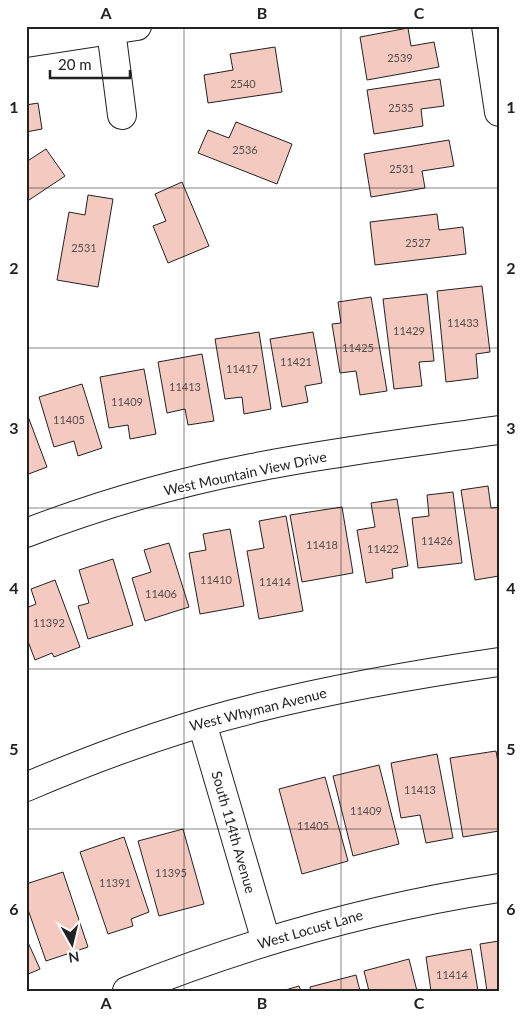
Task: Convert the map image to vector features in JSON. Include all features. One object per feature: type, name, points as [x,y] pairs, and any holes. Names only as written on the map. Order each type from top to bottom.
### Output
[{"type":"street","points":[[486,26],[499,112]]},
{"type":"street","points":[[26,43],[124,28],[122,115]]},
{"type":"street","name":"West Mountain View Drive","points":[[26,533],[143,494],[250,469],[302,459],[499,430]]},
{"type":"street","name":"West Whyman Avenue","points":[[26,787],[86,763],[202,723],[255,708],[367,683],[499,662]]},
{"type":"street","name":"South 114th Avenue","points":[[202,723],[266,941]]},
{"type":"street","name":"West Locust Lane","points":[[127,991],[167,975],[266,941],[355,916],[439,898],[499,888]]},
{"type":"building","points":[[408,28],[411,46],[434,42],[439,67],[367,80],[360,37]]},
{"type":"building","points":[[275,47],[282,92],[208,103],[204,75],[233,70],[230,54]]},
{"type":"building","points":[[440,79],[444,106],[421,109],[423,126],[374,134],[367,90]]},
{"type":"building","points":[[38,103],[42,129],[26,132],[26,105]]},
{"type":"building","points":[[236,122],[292,144],[277,184],[198,153],[208,130],[229,138]]},
{"type":"building","points":[[449,140],[454,166],[422,171],[425,188],[371,197],[364,154]]},
{"type":"building","points":[[46,149],[65,176],[26,202],[26,162]]},
{"type":"building","points":[[182,182],[209,246],[168,263],[153,226],[166,221],[155,194]]},
{"type":"building","points":[[88,195],[113,199],[98,287],[57,280],[69,212],[85,215]]},
{"type":"building","points":[[437,214],[439,230],[463,227],[466,254],[375,265],[370,222]]},
{"type":"building","points":[[482,286],[490,352],[476,354],[478,378],[446,382],[437,291]]},
{"type":"building","points":[[427,294],[434,361],[419,362],[422,386],[394,389],[383,299]]},
{"type":"building","points":[[371,297],[387,391],[360,395],[356,371],[340,373],[332,324],[341,323],[338,302]]},
{"type":"building","points":[[259,332],[271,409],[244,414],[242,397],[225,399],[215,339]]},
{"type":"building","points":[[313,332],[322,383],[305,386],[308,402],[282,407],[270,339]]},
{"type":"building","points":[[202,354],[214,421],[188,425],[185,409],[167,413],[158,362]]},
{"type":"building","points":[[144,369],[156,434],[130,439],[128,425],[109,428],[100,377]]},
{"type":"building","points":[[82,384],[102,448],[78,456],[74,441],[54,447],[39,397]]},
{"type":"building","points":[[26,411],[47,467],[26,475]]},
{"type":"building","points":[[488,486],[491,508],[499,507],[499,576],[475,580],[461,490]]},
{"type":"building","points":[[453,492],[462,563],[418,568],[412,518],[429,516],[427,495]]},
{"type":"building","points":[[397,499],[408,566],[392,569],[393,578],[366,583],[357,530],[375,527],[371,503]]},
{"type":"building","points":[[342,507],[353,573],[302,582],[290,515]]},
{"type":"building","points":[[286,516],[303,611],[259,619],[247,551],[264,548],[259,521]]},
{"type":"building","points":[[230,529],[244,606],[200,614],[189,553],[206,550],[203,534]]},
{"type":"building","points":[[169,543],[189,607],[145,621],[132,578],[151,572],[144,550]]},
{"type":"building","points":[[113,559],[133,625],[88,639],[78,606],[89,603],[79,570]]},
{"type":"building","points":[[55,580],[80,647],[54,657],[52,653],[35,660],[26,636],[26,608],[36,604],[31,589]]},
{"type":"building","points":[[496,751],[499,768],[499,831],[463,837],[450,758]]},
{"type":"building","points":[[437,754],[453,838],[426,843],[420,815],[401,818],[391,763]]},
{"type":"building","points":[[379,765],[399,844],[353,856],[333,776]]},
{"type":"building","points":[[325,777],[348,861],[302,874],[279,789]]},
{"type":"building","points":[[183,829],[204,904],[159,916],[138,841]]},
{"type":"building","points":[[124,837],[149,912],[131,919],[133,926],[108,934],[80,852]]},
{"type":"building","points":[[63,872],[88,947],[46,961],[26,904],[26,884]]},
{"type":"building","points":[[26,938],[40,969],[26,975]]},
{"type":"building","points":[[499,941],[499,991],[487,991],[480,944]]},
{"type":"building","points":[[471,949],[478,991],[431,991],[426,957]]},
{"type":"building","points":[[409,959],[417,991],[369,991],[364,971]]},
{"type":"building","points":[[356,975],[360,991],[311,991],[310,987]]},
{"type":"building","points":[[299,986],[301,991],[282,991]]}]
